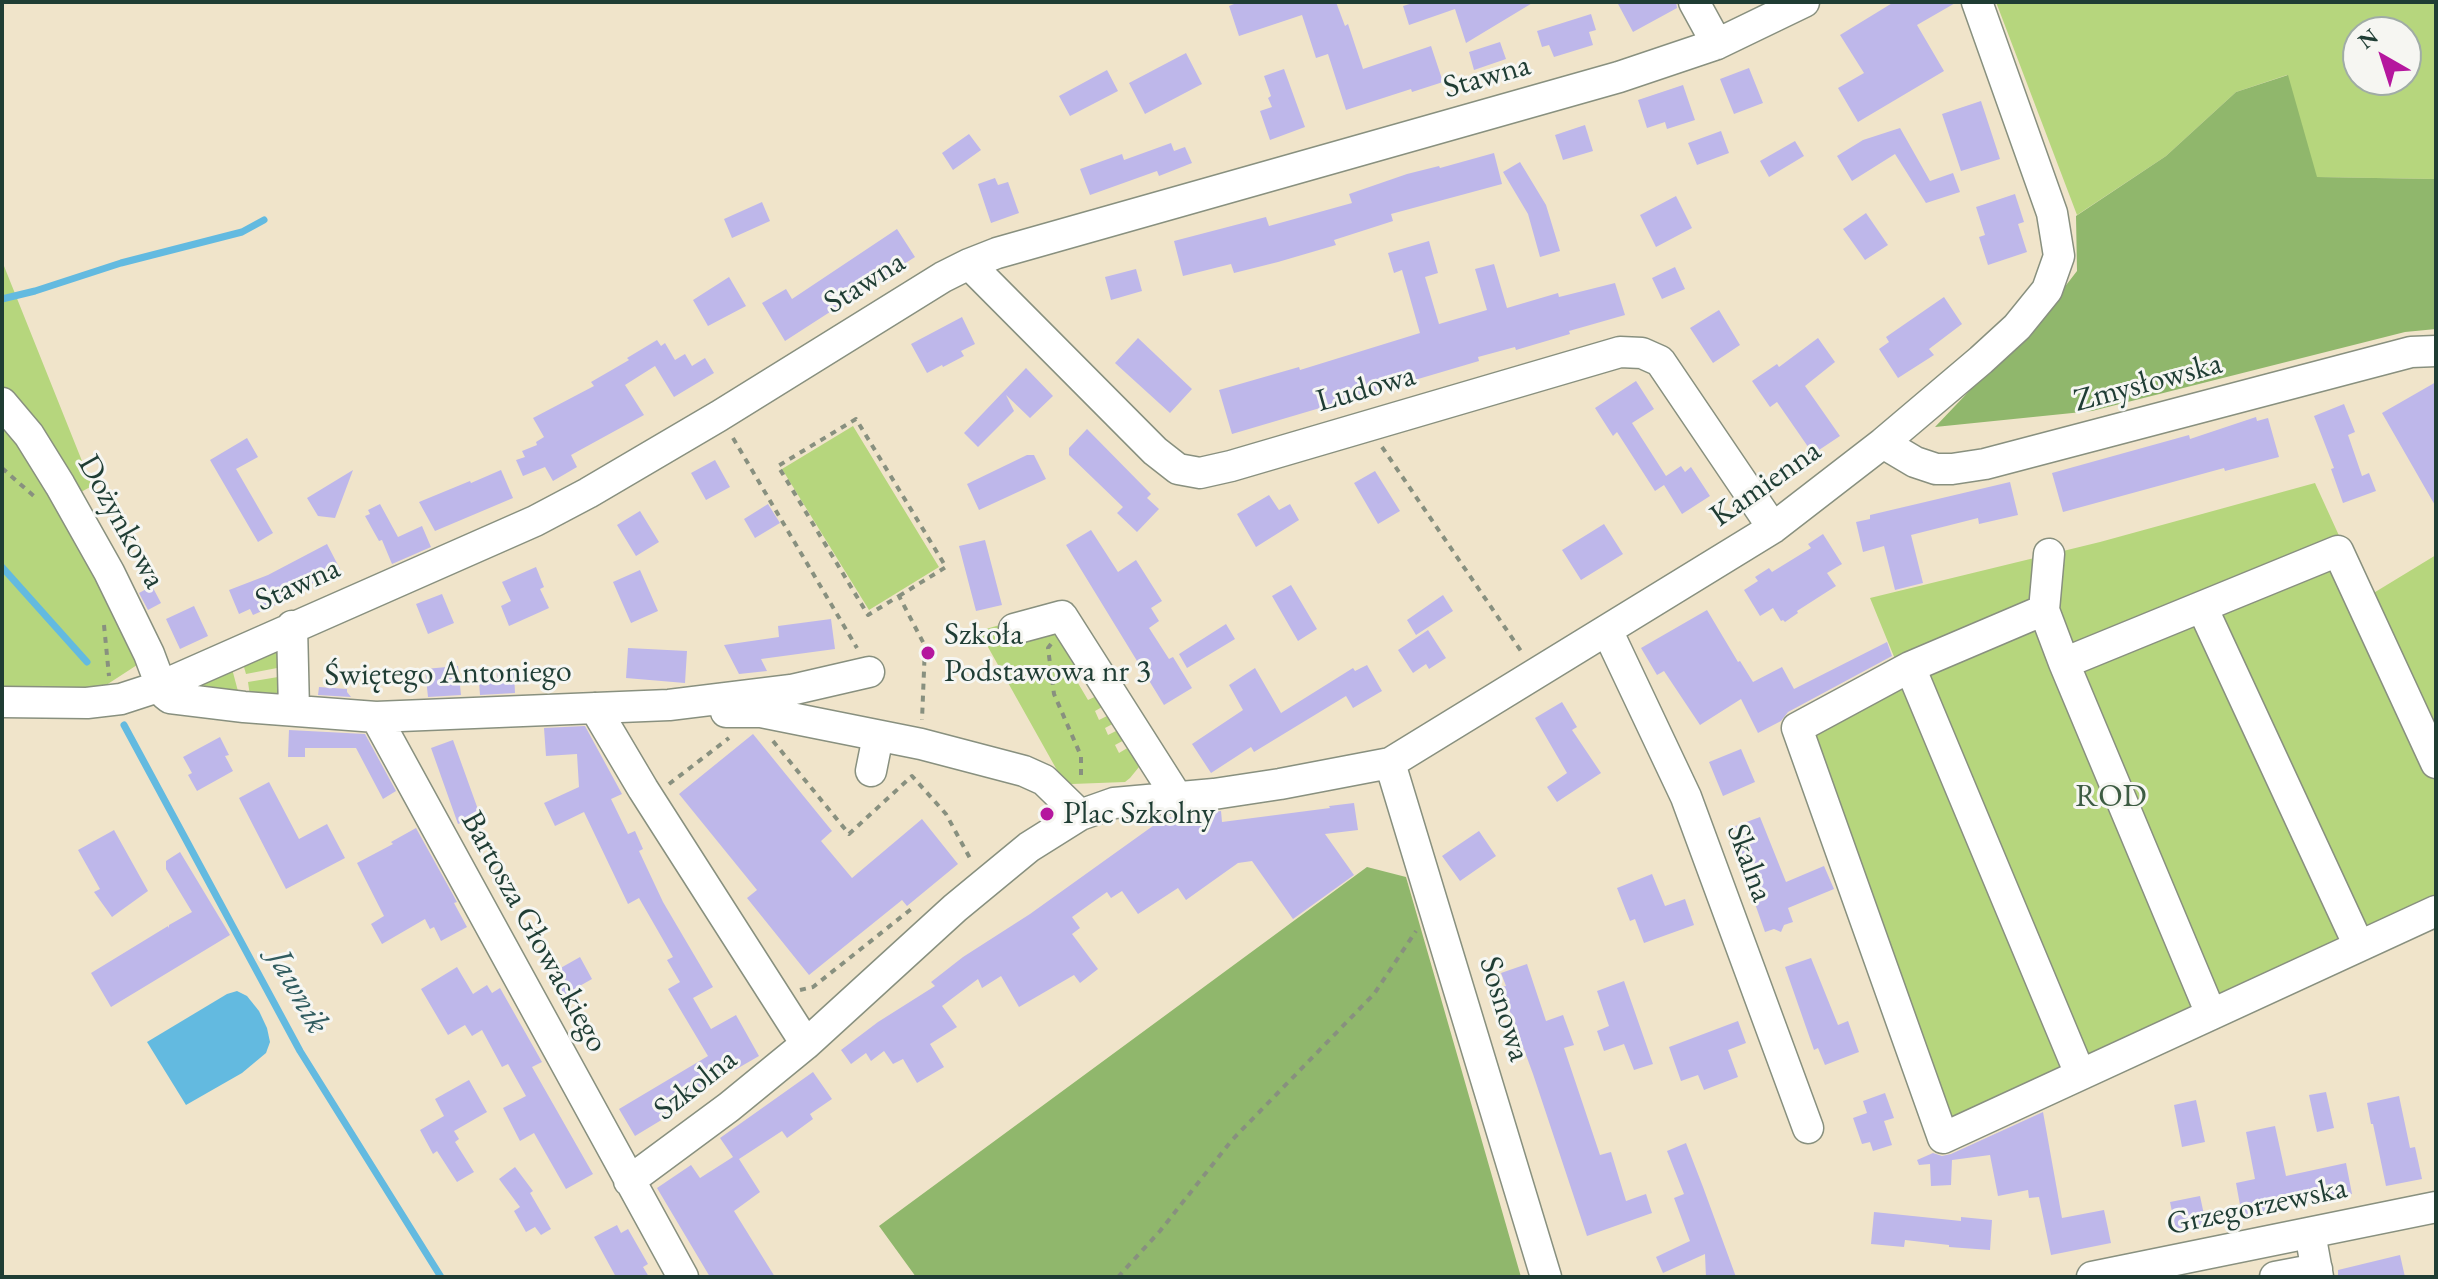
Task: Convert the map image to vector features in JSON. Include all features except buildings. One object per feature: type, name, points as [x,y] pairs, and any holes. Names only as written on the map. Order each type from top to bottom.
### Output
[{"type":"street","points":[[1694,2],[1717,44]]},
{"type":"street","name":"Stawna","points":[[2,702],[87,703],[121,699],[161,686],[535,521],[719,416],[943,277],[997,253],[1619,77],[1717,44],[1804,2]]},
{"type":"street","name":"Kamienna","points":[[998,872],[1080,802],[1114,803],[1214,794],[1390,763],[1773,528],[1883,443],[2017,327],[2047,290],[2059,256],[2052,213],[1977,2]]},
{"type":"street","name":"Ludowa","points":[[969,264],[1155,451],[1178,469],[1200,473],[1231,466],[1620,352],[1642,353],[1660,361],[1773,528]]},
{"type":"street","name":"Zmysłowska","points":[[1883,443],[1915,462],[1936,469],[1963,468],[2411,352],[2436,351]]},
{"type":"street","name":"Dożynkowa","points":[[2,403],[29,435],[109,572],[161,686]]},
{"type":"street","points":[[2064,663],[2338,551],[2436,763]]},
{"type":"street","points":[[2049,554],[2044,610],[2211,1014]]},
{"type":"street","points":[[2202,607],[2359,946]]},
{"type":"street","points":[[2044,610],[1910,667],[1797,728],[1943,1138],[2436,911]]},
{"type":"street","points":[[1014,629],[1062,616],[1177,797]]},
{"type":"street","points":[[292,626],[294,710]]},
{"type":"street","name":"Skalna","points":[[1607,630],[1686,797],[1808,1128]]},
{"type":"street","points":[[1910,667],[2080,1074]]},
{"type":"street","points":[[682,703],[791,690],[869,672]]},
{"type":"street","name":"Świętego Antoniego","points":[[161,686],[170,698],[376,717],[682,703]]},
{"type":"street","points":[[682,703],[713,712],[761,712],[974,757],[1034,775],[1060,794],[1080,802]]},
{"type":"street","points":[[595,708],[643,789],[806,1044]]},
{"type":"street","name":"Bartosza Głowackiego","points":[[376,717],[683,1277]]},
{"type":"street","points":[[871,771],[878,736]]},
{"type":"street","name":"Sosnowa","points":[[1390,763],[1546,1277]]},
{"type":"street","name":"Szkolna","points":[[629,1181],[729,1107],[806,1044],[998,872]]},
{"type":"street","name":"Grzegorzewska","points":[[2092,1277],[2436,1207]]},
{"type":"street","points":[[2275,1277],[2318,1273],[2310,1233]]},
{"type":"path","points":[[719,416],[869,672]]},
{"type":"path","points":[[856,419],[946,567],[899,596],[868,615],[778,466],[856,419]]},
{"type":"path","points":[[1367,426],[1536,673]]},
{"type":"path","points":[[2,468],[38,500]]},
{"type":"path","points":[[773,741],[849,834],[919,768],[925,646],[899,596]]},
{"type":"path","points":[[103,612],[109,678]]},
{"type":"path","points":[[1062,616],[1057,635],[1048,648],[1054,694],[1081,756],[1080,802]]},
{"type":"path","points":[[643,789],[666,780],[669,784],[739,730]]},
{"type":"path","points":[[912,776],[946,814],[976,867],[987,858],[998,872]]},
{"type":"path","points":[[779,1002],[795,992],[813,987],[920,902]]},
{"type":"path","points":[[1118,1277],[1160,1231],[1232,1140],[1374,994],[1423,921],[1436,909]]},
{"type":"green space","points":[[1996,2],[2436,2],[2435,179],[2316,177],[2287,75],[2236,92],[2166,156],[2077,215]]},
{"type":"green space","points":[[2288,75],[2317,177],[2434,179],[2436,176],[2436,329],[2405,332],[2092,411],[1935,427],[2050,306],[2077,271],[2076,216],[2166,156],[2236,92]]},
{"type":"green space","points":[[2,261],[92,486],[81,492],[137,665],[97,691],[2,688]]},
{"type":"green space","points":[[853,426],[939,567],[869,610],[782,469]]},
{"type":"green space","name":"ROD","points":[[2315,483],[2367,597],[2436,555],[2436,919],[1936,1150],[1783,724],[1897,664],[1870,598],[2100,542]]},
{"type":"green space","points":[[1003,624],[1046,627],[1086,664],[1072,673],[1088,700],[1103,693],[1109,703],[1095,711],[1099,720],[1115,712],[1120,720],[1105,728],[1108,735],[1124,727],[1130,737],[1115,745],[1119,753],[1134,744],[1140,759],[1139,767],[1125,782],[1072,784],[1067,788],[979,631]]},
{"type":"green space","points":[[287,640],[283,701],[250,696],[248,682],[278,677],[277,668],[246,674],[242,660]]},
{"type":"green space","points":[[231,665],[239,695],[201,689],[199,684]]},
{"type":"green space","points":[[1367,867],[1406,877],[1521,1277],[916,1277],[879,1226]]},
{"type":"water","points":[[237,991],[247,996],[267,1028],[270,1042],[266,1053],[242,1073],[186,1105],[147,1042]]},
{"type":"waterway","points":[[2,299],[121,263],[242,232],[264,220]]},
{"type":"waterway","name":"Jawnik","points":[[2,567],[87,662]]},
{"type":"waterway","name":"Jawnik","points":[[124,725],[300,1051],[441,1277]]},
{"type":"place","name":"Szkoła Podstawowa nr 3","points":[[928,653]]},
{"type":"place","name":"Plac Szkolny","points":[[1047,814]]}]
